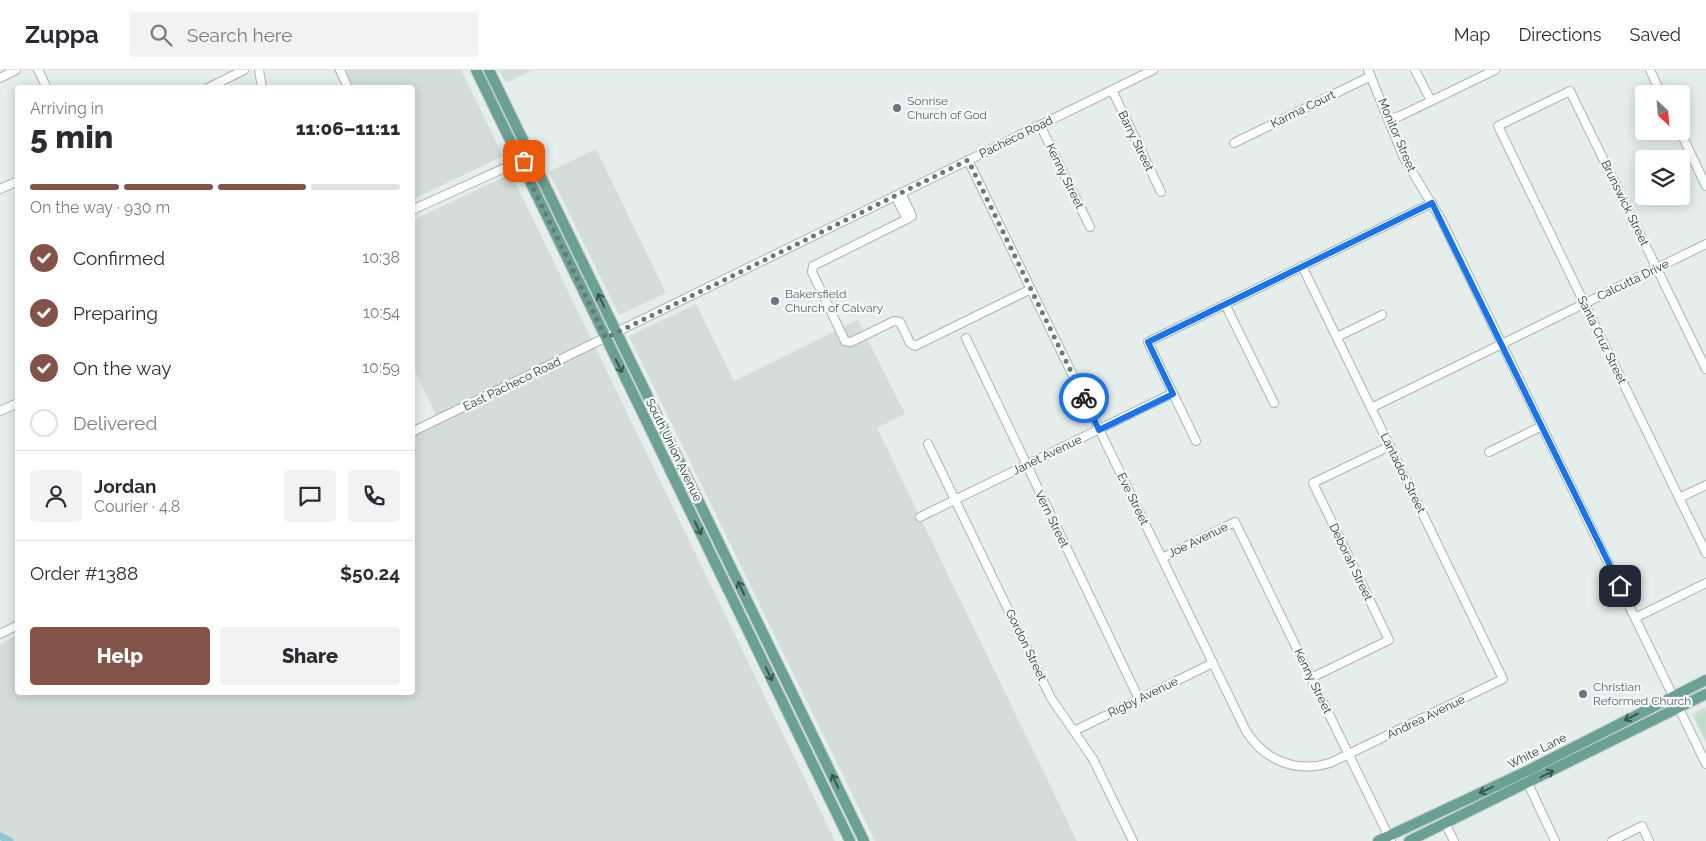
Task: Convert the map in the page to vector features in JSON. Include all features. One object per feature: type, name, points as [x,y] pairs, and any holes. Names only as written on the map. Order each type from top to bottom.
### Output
[{"type":"main road","name":"South Union Avenue","points":[[476,70],[520,161],[611,335],[774,656],[864,841]]},
{"type":"main road","name":"South Union Avenue","points":[[489,70],[566,228],[611,335],[736,606],[850,841]]},
{"type":"main road","points":[[486,92],[499,106],[523,153],[529,159],[532,159]]},
{"type":"main road","points":[[520,161],[524,161],[529,167],[553,214],[566,228]]},
{"type":"main road","points":[[736,606],[746,612],[767,656],[774,656]]},
{"type":"main road","name":"White Lane","points":[[1378,841],[1389,838],[1523,773],[1673,695],[1706,680]]},
{"type":"main road","name":"White Lane","points":[[1408,841],[1528,784],[1706,694]]},
{"type":"main road","points":[[784,704],[786,701],[790,703],[810,744],[822,754]]},
{"type":"main road","points":[[830,800],[841,806],[858,841]]},
{"type":"street","points":[[0,78],[16,70]]},
{"type":"street","points":[[38,70],[46,85]]},
{"type":"street","points":[[214,85],[244,70]]},
{"type":"street","points":[[259,70],[262,85]]},
{"type":"street","points":[[340,70],[347,85]]},
{"type":"street","name":"Pacheco Road","points":[[611,335],[1153,70]]},
{"type":"street","points":[[1415,70],[1431,101]]},
{"type":"street","points":[[1388,119],[1431,101],[1495,70]]},
{"type":"street","points":[[1650,70],[1657,85]]},
{"type":"street","name":"Monitor Street","points":[[1370,73],[1404,158],[1432,203],[1706,764]]},
{"type":"street","name":"Karma Court","points":[[1234,143],[1370,73]]},
{"type":"street","name":"Barry Street","points":[[1112,90],[1161,192]]},
{"type":"street","name":"Santa Cruz Street","points":[[1570,91],[1498,126],[1706,553]]},
{"type":"street","name":"Brunswick Street","points":[[1570,91],[1706,370]]},
{"type":"street","name":"Kenny Street","points":[[1040,125],[1090,227]]},
{"type":"street","points":[[1684,140],[1706,186]]},
{"type":"street","name":"Eve Street","points":[[968,160],[1246,731],[1265,753],[1284,763],[1300,767],[1320,766],[1348,754]]},
{"type":"street","points":[[415,209],[520,161]]},
{"type":"street","points":[[0,189],[15,182]]},
{"type":"street","points":[[898,195],[907,219],[813,266],[812,272],[846,341],[851,342],[894,320],[900,322],[910,343],[915,346],[1031,290]]},
{"type":"street","points":[[1196,441],[1148,342],[1432,203]]},
{"type":"street","name":"Calcutta Drive","points":[[1371,408],[1706,244]]},
{"type":"street","name":"Lantados Street","points":[[1302,266],[1503,679]]},
{"type":"street","points":[[1225,304],[1274,403]]},
{"type":"street","points":[[1337,337],[1382,315]]},
{"type":"street","name":"East Pacheco Road","points":[[415,431],[611,335]]},
{"type":"street","name":"Vern Street","points":[[966,338],[1026,466],[1140,699]]},
{"type":"street","name":"Janet Avenue","points":[[920,517],[1173,394]]},
{"type":"street","points":[[0,411],[15,404]]},
{"type":"street","points":[[1489,452],[1542,426]]},
{"type":"street","name":"Gordon Street","points":[[928,444],[1052,698],[1093,759],[1133,841]]},
{"type":"street","name":"Deborah Street","points":[[1311,678],[1390,640],[1313,483],[1390,446]]},
{"type":"street","points":[[1679,498],[1706,485]]},
{"type":"street","name":"Kenny Street","points":[[1235,522],[1389,838]]},
{"type":"street","name":"Joe Avenue","points":[[1162,558],[1235,522]]},
{"type":"street","points":[[1635,618],[1706,583]]},
{"type":"street","points":[[0,634],[15,626]]},
{"type":"street","name":"Rigby Avenue","points":[[1074,731],[1213,663]]},
{"type":"street","name":"Andrea Avenue","points":[[1348,754],[1503,679]]},
{"type":"street","points":[[1523,773],[1555,841]]},
{"type":"street","points":[[1445,824],[1454,841]]},
{"type":"street","points":[[1612,841],[1642,826],[1649,841]]},
{"type":"shaded area","points":[[333,70],[461,70],[503,156],[415,198],[415,85],[343,85]]},
{"type":"shaded area","points":[[499,70],[533,70],[506,83]]},
{"type":"shaded area","points":[[596,149],[666,293],[619,315],[549,172]]},
{"type":"shaded area","points":[[506,176],[513,178],[835,841],[0,841],[0,644],[15,636],[15,695],[415,695],[415,433],[438,420],[415,370],[415,219]]},
{"type":"shaded area","points":[[696,304],[734,381],[858,320],[905,414],[877,428],[1077,841],[875,841],[629,336]]},
{"type":"shaded area","points":[[1706,707],[1706,743],[1692,714]]},
{"type":"green space","points":[[1706,711],[1706,740],[1697,722],[1697,716]]},
{"type":"waterway","points":[[0,836],[10,841]]},
{"type":"way so far","points":[[524,161],[520,161],[606,338],[968,160],[1084,398]]},
{"type":"place","name":"Sonrise Church of God","points":[[897,108]]},
{"type":"place","name":"Bakersfield Church of Calvary","points":[[775,301]]},
{"type":"place","name":"Christian Reformed Church","points":[[1583,694]]},
{"type":"route","points":[[1084,398],[1099,430],[1173,394],[1148,342],[1432,203],[1620,586]]}]
